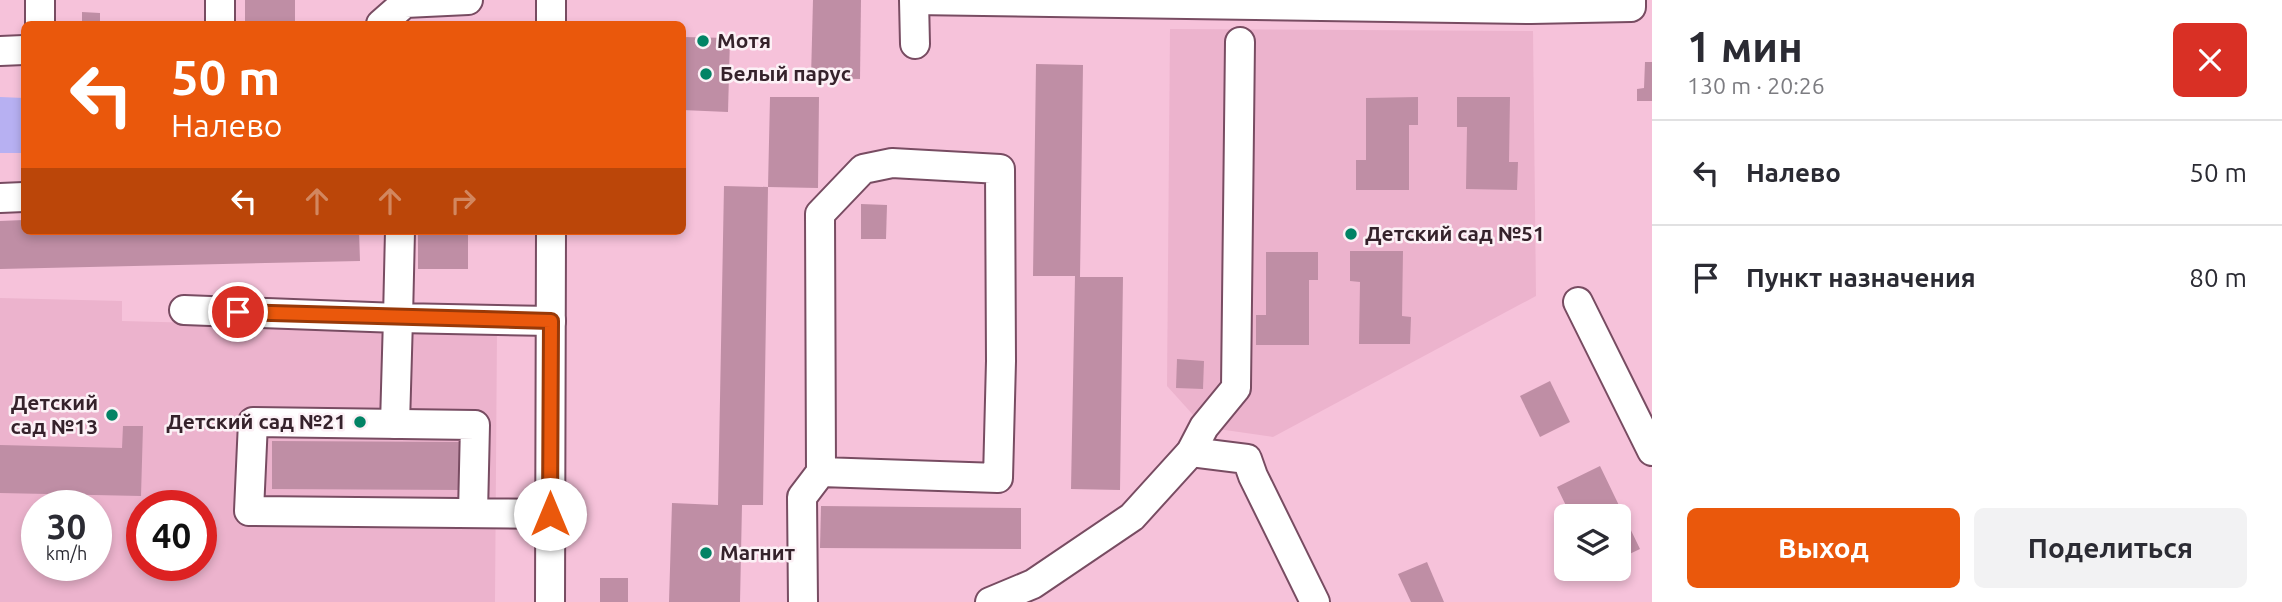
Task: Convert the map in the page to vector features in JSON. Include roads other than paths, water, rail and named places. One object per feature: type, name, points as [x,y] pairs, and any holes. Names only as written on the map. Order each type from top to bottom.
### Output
[{"type":"street","points":[[40,0],[40,21]]},
{"type":"street","points":[[220,0],[220,21]]},
{"type":"street","points":[[386,21],[405,9],[468,0]]},
{"type":"street","points":[[551,0],[551,21]]},
{"type":"street","points":[[915,44],[914,0],[1631,7],[1631,0]]},
{"type":"street","points":[[990,602],[1036,593],[1132,517],[1191,452],[1205,427],[1236,388],[1240,42]]},
{"type":"street","points":[[0,51],[21,50]]},
{"type":"street","points":[[803,602],[802,497],[821,472],[820,214],[863,169],[892,163],[1000,169],[1001,361],[998,478],[821,472]]},
{"type":"street","points":[[0,198],[21,198]]},
{"type":"street","points":[[395,424],[400,235]]},
{"type":"street","points":[[550,602],[551,235]]},
{"type":"street","points":[[1578,302],[1652,451]]},
{"type":"street","points":[[184,310],[551,321]]},
{"type":"street","points":[[473,513],[475,425],[253,422],[249,511],[550,514]]},
{"type":"street","points":[[1191,452],[1247,459],[1252,476],[1315,602]]},
{"type":"place","name":"Мотя","points":[[703,41]]},
{"type":"place","name":"Белый парус","points":[[706,74]]},
{"type":"place","name":"Детский сад №51","points":[[1351,234]]},
{"type":"place","name":"Детский сад №13","points":[[112,415]]},
{"type":"place","name":"Детский сад №21","points":[[360,422]]},
{"type":"place","name":"Магнит","points":[[706,553]]}]
